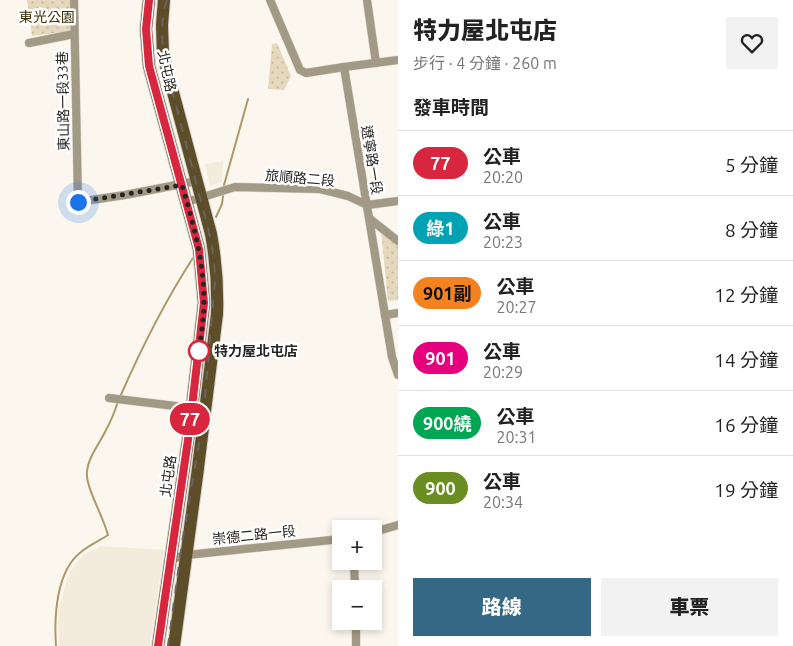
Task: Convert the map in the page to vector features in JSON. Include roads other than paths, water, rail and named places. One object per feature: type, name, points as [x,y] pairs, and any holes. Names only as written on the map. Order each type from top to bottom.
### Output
[{"type":"main road","name":"北屯路","points":[[149,0],[146,29],[149,66],[196,233],[204,303],[192,408],[158,646]]},
{"type":"main road","name":"北屯路","points":[[164,0],[163,55],[208,220],[217,275],[216,314],[174,646]]},
{"type":"street","name":"東山路一段33巷","points":[[74,0],[78,202],[182,185]]},
{"type":"street","points":[[270,0],[300,70],[306,73],[398,60]]},
{"type":"street","points":[[368,0],[376,63]]},
{"type":"street","points":[[29,43],[74,34]]},
{"type":"street","name":"遼寧路一段","points":[[344,68],[392,357],[398,375]]},
{"type":"street","points":[[182,185],[197,181]]},
{"type":"street","name":"旅順路二段","points":[[202,198],[235,187],[320,189],[348,196],[367,205]]},
{"type":"street","points":[[187,202],[202,198]]},
{"type":"street","points":[[367,205],[398,201]]},
{"type":"street","points":[[370,219],[398,241]]},
{"type":"street","points":[[385,315],[398,313]]},
{"type":"street","points":[[112,398],[192,408]]},
{"type":"street","points":[[382,530],[398,525]]},
{"type":"street","name":"崇德二路一段","points":[[171,559],[187,555],[332,540]]},
{"type":"street","points":[[356,630],[356,646]]},
{"type":"waterway","points":[[224,185],[248,99]]},
{"type":"waterway","points":[[216,217],[222,204],[223,196]]},
{"type":"waterway","points":[[120,397],[154,326],[193,258]]},
{"type":"waterway","points":[[56,646],[56,609],[58,595],[66,571],[81,552],[108,535],[92,494],[87,472],[92,456],[110,423],[118,401]]},
{"type":"railway","points":[[167,0],[162,27],[164,55],[210,237],[215,281],[203,420],[182,543],[168,646]]},
{"type":"place","name":"特力屋北屯店","points":[[199,351]]},
{"type":"park label","name":"東光公園","points":[[47,17]]}]
